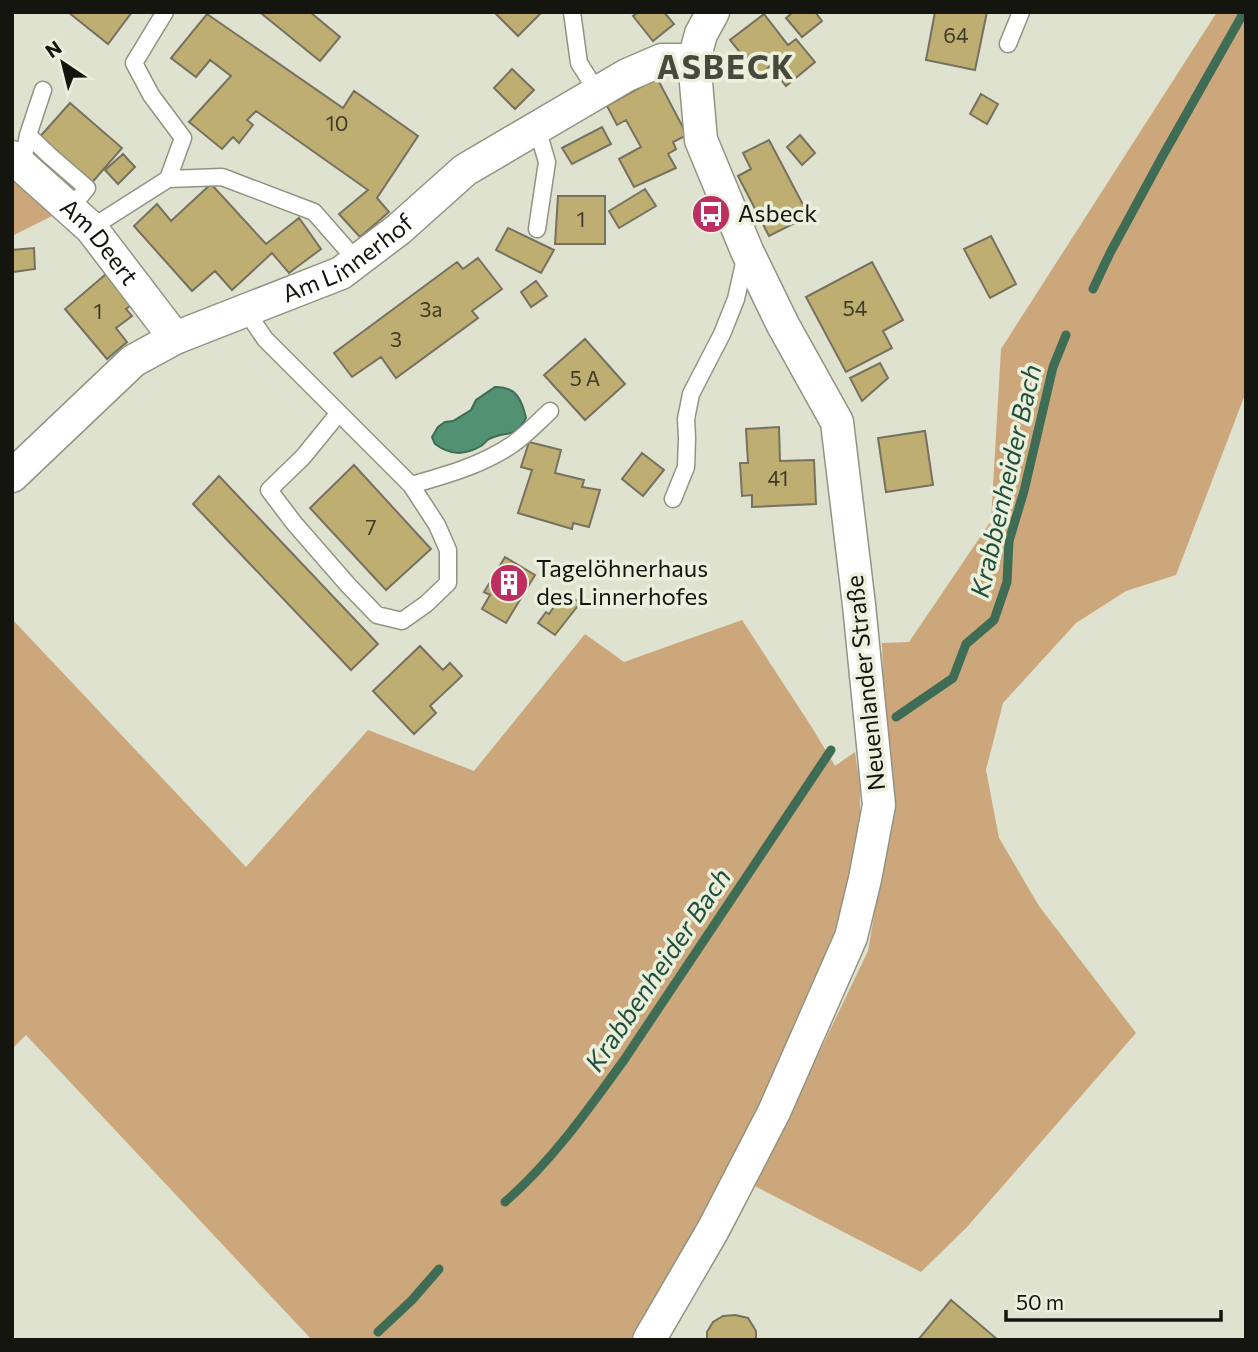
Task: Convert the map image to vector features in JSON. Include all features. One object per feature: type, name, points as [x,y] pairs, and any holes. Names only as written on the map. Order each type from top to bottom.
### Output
[{"type":"street","name":"Neuenlander Straße","points":[[649,1340],[713,1230],[774,1112],[847,948],[865,879],[878,805],[859,605],[837,422],[783,325],[747,251],[701,141],[694,60],[701,34],[713,12]]},
{"type":"street","name":"Am Linnerhof","points":[[12,477],[133,361],[175,338],[341,273],[399,229],[465,170],[627,75],[662,60],[694,60]]},
{"type":"street","name":"Am Deert","points":[[20,153],[80,218],[175,338]]},
{"type":"lane","points":[[165,12],[134,63],[151,95],[183,138],[167,179]]},
{"type":"lane","points":[[572,12],[579,63],[598,93]]},
{"type":"lane","points":[[1008,44],[1021,12]]},
{"type":"lane","points":[[20,153],[43,90]]},
{"type":"lane","points":[[537,128],[547,162],[537,229]]},
{"type":"lane","points":[[80,218],[167,179],[222,177],[314,212],[357,261]]},
{"type":"lane","points":[[673,499],[686,467],[686,419],[691,394],[722,334],[736,299],[747,251]]},
{"type":"lane","points":[[246,311],[265,339],[411,485],[437,525],[448,550],[448,583],[426,604],[402,621],[377,615],[294,523],[269,490],[303,457],[338,414]]},
{"type":"lane","points":[[411,485],[489,458],[516,442],[550,411]]},
{"type":"shaded area","points":[[1217,12],[1246,12],[1246,392],[1176,575],[1126,591],[1076,623],[1003,703],[986,770],[999,838],[1039,906],[1136,1033],[967,1227],[921,1272],[755,1186],[868,951],[890,821],[882,643],[909,642],[991,521],[1001,349]]},
{"type":"shaded area","points":[[12,164],[60,212],[12,236]]},
{"type":"shaded area","points":[[495,387],[508,389],[520,400],[526,418],[518,429],[495,436],[481,446],[463,453],[452,452],[435,444],[432,437],[438,427],[471,410],[476,400]]},
{"type":"shaded area","points":[[12,619],[246,867],[368,730],[474,771],[585,634],[624,662],[742,620],[835,766],[855,752],[860,787],[860,847],[845,920],[761,1115],[636,1340],[312,1340],[26,1035],[12,1049]]},
{"type":"building","points":[[68,12],[132,12],[108,44]]},
{"type":"building","points":[[310,12],[340,37],[320,61],[262,14]]},
{"type":"building","points":[[494,12],[542,12],[518,36]]},
{"type":"building","points":[[638,12],[664,12],[674,24],[653,41],[633,16]]},
{"type":"building","points":[[793,12],[815,12],[822,21],[802,37],[786,18]]},
{"type":"building","points":[[935,12],[987,12],[975,70],[926,60]]},
{"type":"building","points":[[207,14],[343,108],[354,91],[418,136],[377,198],[389,212],[360,237],[339,214],[368,190],[256,111],[247,120],[253,125],[239,143],[233,137],[222,149],[189,122],[231,76],[210,60],[196,77],[171,58]]},
{"type":"building","points":[[764,14],[788,45],[796,39],[815,62],[786,86],[770,66],[759,76],[730,40]]},
{"type":"building","points":[[512,69],[534,90],[515,109],[494,88]]},
{"type":"building","points":[[657,78],[687,135],[673,142],[676,149],[668,154],[676,168],[634,187],[619,159],[641,147],[626,120],[617,125],[607,106]]},
{"type":"building","points":[[981,94],[998,104],[987,124],[970,114]]},
{"type":"building","points":[[70,103],[122,148],[89,186],[37,140]]},
{"type":"building","points":[[602,127],[611,144],[572,164],[562,148]]},
{"type":"building","points":[[800,135],[815,153],[802,165],[787,147]]},
{"type":"building","points":[[769,140],[809,216],[769,236],[738,176],[751,169],[743,153]]},
{"type":"building","points":[[123,154],[135,167],[118,184],[105,170]]},
{"type":"building","points":[[211,184],[266,244],[299,218],[321,249],[289,273],[272,253],[232,290],[215,271],[192,291],[134,226],[157,204],[171,221]]},
{"type":"building","points":[[645,189],[656,206],[619,228],[609,211]]},
{"type":"building","points":[[558,196],[605,196],[605,244],[555,244]]},
{"type":"building","points":[[508,228],[554,250],[541,273],[496,250]]},
{"type":"building","points":[[991,236],[1016,284],[990,298],[964,249]]},
{"type":"building","points":[[34,248],[35,269],[13,272],[12,250]]},
{"type":"building","points":[[478,258],[502,289],[472,311],[478,318],[396,378],[381,357],[352,377],[334,353],[457,262],[463,269]]},
{"type":"building","points":[[872,262],[903,320],[883,331],[892,348],[846,372],[806,297]]},
{"type":"building","points":[[112,269],[138,300],[126,309],[132,316],[116,328],[127,342],[107,359],[65,309]]},
{"type":"building","points":[[536,281],[547,296],[531,307],[521,292]]},
{"type":"building","points":[[585,339],[625,384],[585,420],[544,375]]},
{"type":"building","points":[[880,363],[888,378],[862,401],[850,378]]},
{"type":"building","points":[[779,427],[780,461],[814,460],[816,504],[752,507],[752,495],[742,496],[740,463],[748,463],[746,429]]},
{"type":"building","points":[[925,431],[933,485],[886,492],[878,438]]},
{"type":"building","points":[[529,442],[561,450],[555,473],[584,480],[582,487],[600,490],[589,527],[573,523],[572,529],[518,513],[532,470],[521,467]]},
{"type":"building","points":[[642,453],[664,470],[643,496],[622,479]]},
{"type":"building","points":[[354,465],[431,549],[386,590],[310,508]]},
{"type":"building","points":[[219,476],[378,644],[351,670],[193,504]]},
{"type":"building","name":"Tagelöhnerhaus des Linnerhofes","points":[[505,557],[535,575],[506,623],[482,609],[490,595],[484,592]]},
{"type":"building","points":[[567,594],[580,603],[555,635],[538,623],[546,612],[549,614],[560,598],[562,600]]},
{"type":"building","points":[[420,646],[443,670],[450,663],[462,676],[430,706],[436,713],[414,734],[373,691]]},
{"type":"building","points":[[951,1300],[998,1340],[918,1340]]},
{"type":"building","points":[[723,1316],[748,1318],[756,1331],[756,1340],[707,1340],[707,1332],[713,1322]]},
{"type":"waterway","name":"Krabbenheider Bach","points":[[1093,289],[1162,157],[1244,12]]},
{"type":"waterway","name":"Krabbenheider Bach","points":[[896,717],[953,678],[966,644],[994,620],[1007,582],[1009,541],[1024,491],[1053,367],[1066,335]]},
{"type":"waterway","name":"Krabbenheider Bach","points":[[505,1202],[553,1153],[624,1060],[831,750]]},
{"type":"waterway","name":"Krabbenheider Bach","points":[[378,1332],[412,1300],[439,1269]]},
{"type":"place","name":"Asbeck","points":[[711,214]]},
{"type":"place","name":"Tagelöhnerhaus des Linnerhofes","points":[[509,583]]},
{"type":"district","name":"ASBECK","points":[[726,68]]}]
